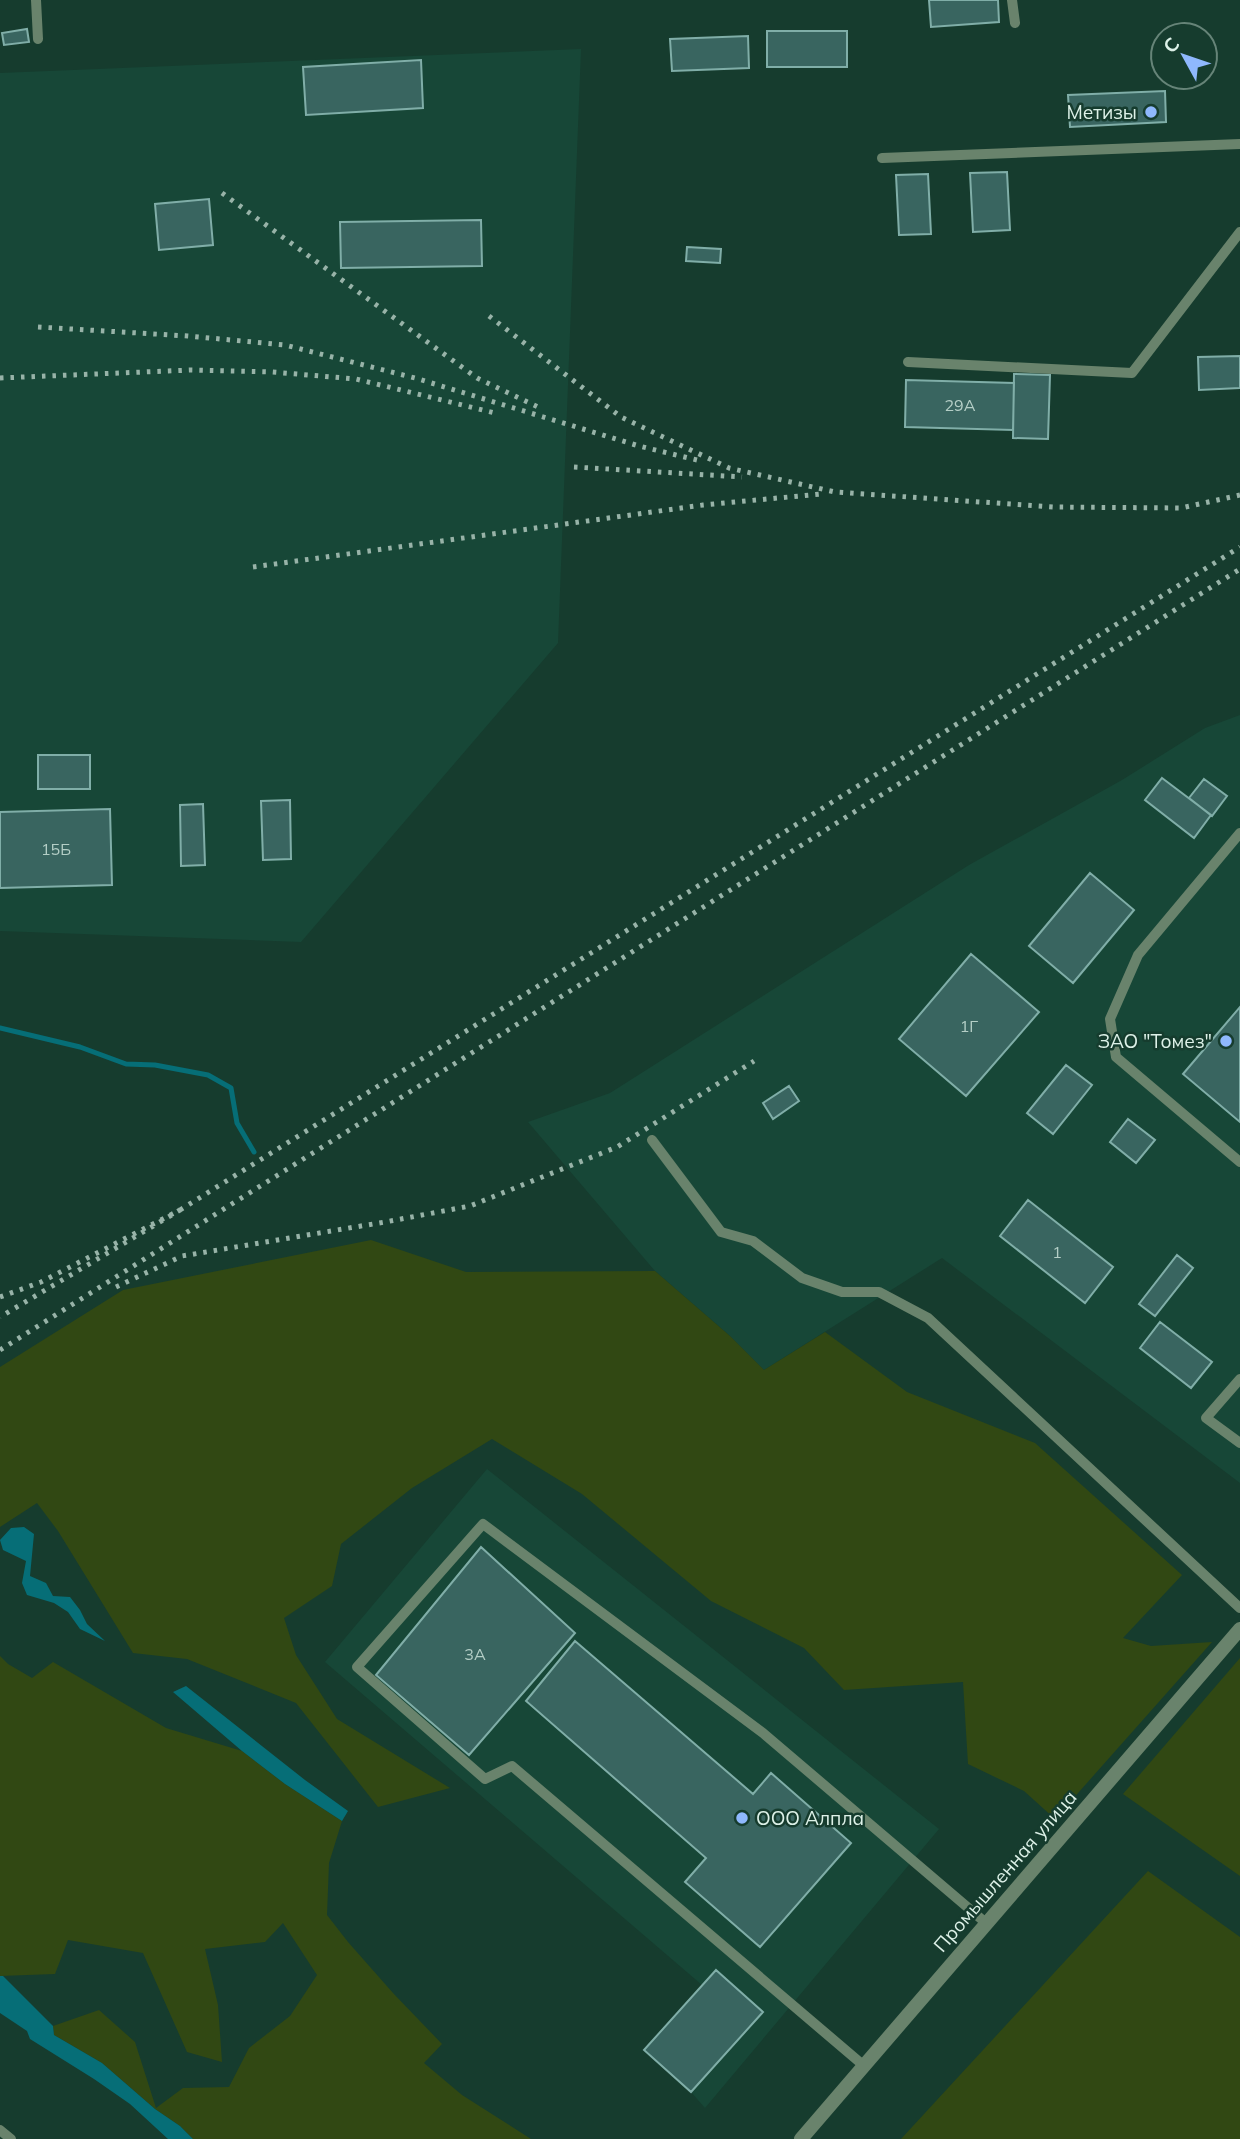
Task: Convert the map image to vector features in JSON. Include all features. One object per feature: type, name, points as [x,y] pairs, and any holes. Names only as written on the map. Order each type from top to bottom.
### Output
[{"type":"street","name":"Промышленная улица","points":[[800,2139],[1240,1629]]},
{"type":"lane","points":[[36,0],[38,39]]},
{"type":"lane","points":[[1012,0],[1015,23]]},
{"type":"lane","points":[[882,158],[1240,144]]},
{"type":"lane","points":[[908,362],[1132,373],[1240,232]]},
{"type":"lane","points":[[1240,833],[1138,955],[1110,1019],[1116,1057],[1240,1162]]},
{"type":"lane","points":[[652,1140],[721,1232],[753,1241],[802,1278],[842,1292],[879,1292],[928,1318],[1240,1608]]},
{"type":"lane","points":[[1240,1379],[1206,1418],[1240,1443]]},
{"type":"lane","points":[[863,2065],[512,1766],[485,1779],[358,1667],[483,1524],[763,1732],[986,1923]]},
{"type":"lane","points":[[0,2130],[11,2139]]},
{"type":"shaded area","points":[[581,49],[558,643],[301,942],[0,931],[0,73]]},
{"type":"shaded area","points":[[1240,715],[1240,1483],[942,1258],[764,1370],[730,1336],[655,1271],[528,1122],[610,1093],[969,865],[1122,780],[1205,728]]},
{"type":"shaded area","points":[[371,1240],[466,1272],[655,1271],[730,1336],[764,1370],[825,1332],[907,1392],[1035,1443],[1182,1575],[1123,1638],[1151,1646],[1212,1642],[1055,1819],[1024,1791],[968,1764],[963,1682],[844,1690],[804,1648],[711,1601],[582,1494],[492,1439],[412,1488],[341,1544],[332,1586],[284,1618],[296,1655],[337,1719],[450,1788],[378,1807],[296,1703],[187,1659],[133,1653],[58,1531],[37,1503],[0,1527],[0,1367],[123,1290]]},
{"type":"shaded area","points":[[487,1469],[939,1829],[705,2108],[644,2050],[702,1985],[325,1662]]},
{"type":"shaded area","points":[[0,1656],[32,1678],[53,1662],[166,1728],[242,1751],[285,1784],[342,1821],[329,1863],[327,1915],[393,1993],[442,2044],[424,2063],[462,2095],[531,2139],[193,2139],[102,2063],[54,2035],[53,2026],[99,2010],[135,2042],[156,2108],[183,2088],[229,2087],[249,2048],[290,2016],[317,1975],[283,1923],[265,1942],[205,1949],[218,2005],[222,2062],[187,2052],[143,1953],[68,1940],[55,1974],[0,1976]]},
{"type":"shaded area","points":[[1240,1658],[1240,1876],[1123,1794]]},
{"type":"shaded area","points":[[1148,1871],[1240,1937],[1240,2139],[901,2139]]},
{"type":"water","points":[[24,1527],[34,1534],[30,1576],[46,1583],[53,1596],[70,1597],[87,1624],[105,1641],[80,1629],[68,1612],[54,1603],[27,1595],[22,1583],[26,1561],[3,1550],[0,1540],[11,1528]]},
{"type":"water","points":[[186,1686],[348,1811],[342,1821],[285,1784],[173,1692]]},
{"type":"water","points":[[0,1976],[53,2026],[54,2035],[102,2063],[193,2139],[168,2139],[130,2104],[30,2039],[27,2031],[0,2013]]},
{"type":"building","points":[[929,0],[998,0],[999,22],[931,27]]},
{"type":"building","points":[[27,29],[29,42],[4,45],[2,33]]},
{"type":"building","points":[[767,31],[847,31],[847,67],[767,67]]},
{"type":"building","points":[[748,36],[749,68],[672,71],[670,39]]},
{"type":"building","points":[[421,60],[423,108],[306,115],[303,67]]},
{"type":"building","points":[[1165,91],[1166,122],[1070,127],[1068,95]]},
{"type":"building","points":[[1007,172],[1010,230],[973,232],[970,173]]},
{"type":"building","points":[[928,174],[931,234],[899,235],[896,175]]},
{"type":"building","points":[[209,199],[213,245],[159,250],[155,204]]},
{"type":"building","points":[[481,220],[482,266],[341,268],[340,222]]},
{"type":"building","points":[[687,247],[721,249],[720,263],[686,261]]},
{"type":"building","points":[[1240,356],[1240,388],[1199,390],[1198,357]]},
{"type":"building","points":[[1014,374],[1050,375],[1048,439],[1013,438]]},
{"type":"building","points":[[906,380],[1014,383],[1013,430],[905,427]]},
{"type":"building","points":[[38,755],[90,755],[90,789],[38,789]]},
{"type":"building","points":[[1162,778],[1211,815],[1194,838],[1145,800]]},
{"type":"building","points":[[1204,779],[1227,796],[1212,816],[1189,798]]},
{"type":"building","points":[[290,800],[291,859],[263,860],[261,801]]},
{"type":"building","points":[[203,804],[205,865],[181,866],[180,805]]},
{"type":"building","points":[[110,809],[112,885],[0,888],[0,812]]},
{"type":"building","points":[[1090,873],[1134,910],[1073,983],[1029,946]]},
{"type":"building","points":[[971,954],[1039,1012],[966,1096],[899,1039]]},
{"type":"building","name":"ЗАО \"Томез\"","points":[[1240,1007],[1240,1122],[1183,1074]]},
{"type":"building","points":[[1066,1065],[1092,1085],[1053,1134],[1027,1113]]},
{"type":"building","points":[[789,1086],[799,1101],[773,1119],[763,1103]]},
{"type":"building","points":[[1128,1119],[1155,1140],[1136,1163],[1110,1142]]},
{"type":"building","points":[[1028,1200],[1113,1267],[1085,1303],[1000,1236]]},
{"type":"building","points":[[1177,1255],[1193,1268],[1155,1316],[1139,1304]]},
{"type":"building","points":[[1160,1322],[1212,1362],[1191,1388],[1140,1348]]},
{"type":"building","points":[[481,1547],[575,1633],[469,1755],[376,1675]]},
{"type":"building","name":"ООО Алпла","points":[[575,1641],[753,1794],[771,1773],[851,1843],[760,1947],[685,1882],[706,1858],[526,1701]]},
{"type":"building","points":[[716,1970],[763,2012],[691,2092],[644,2050]]},
{"type":"waterway","points":[[0,1028],[80,1047],[126,1064],[155,1065],[208,1075],[231,1088],[237,1123],[254,1152]]},
{"type":"railway","points":[[222,193],[477,378],[540,408]]},
{"type":"railway","points":[[489,316],[621,417],[729,468],[835,492],[1054,507],[1181,508],[1240,495]]},
{"type":"railway","points":[[38,327],[285,345],[415,378],[639,446],[697,460]]},
{"type":"railway","points":[[0,378],[191,370],[272,372],[356,379],[499,414]]},
{"type":"railway","points":[[574,467],[742,477]]},
{"type":"railway","points":[[253,567],[703,505],[821,494]]},
{"type":"railway","points":[[180,1210],[1240,547]]},
{"type":"railway","points":[[0,1350],[1240,569]]},
{"type":"railway","points":[[116,1287],[182,1256],[470,1206],[617,1147],[754,1061]]},
{"type":"railway","points":[[0,1297],[41,1282],[180,1210],[0,1317]]},
{"type":"place","name":"Метизы","points":[[1151,112]]},
{"type":"place","name":"ЗАО \"Томез\"","points":[[1226,1041]]},
{"type":"place","name":"ООО Алпла","points":[[742,1818]]}]
